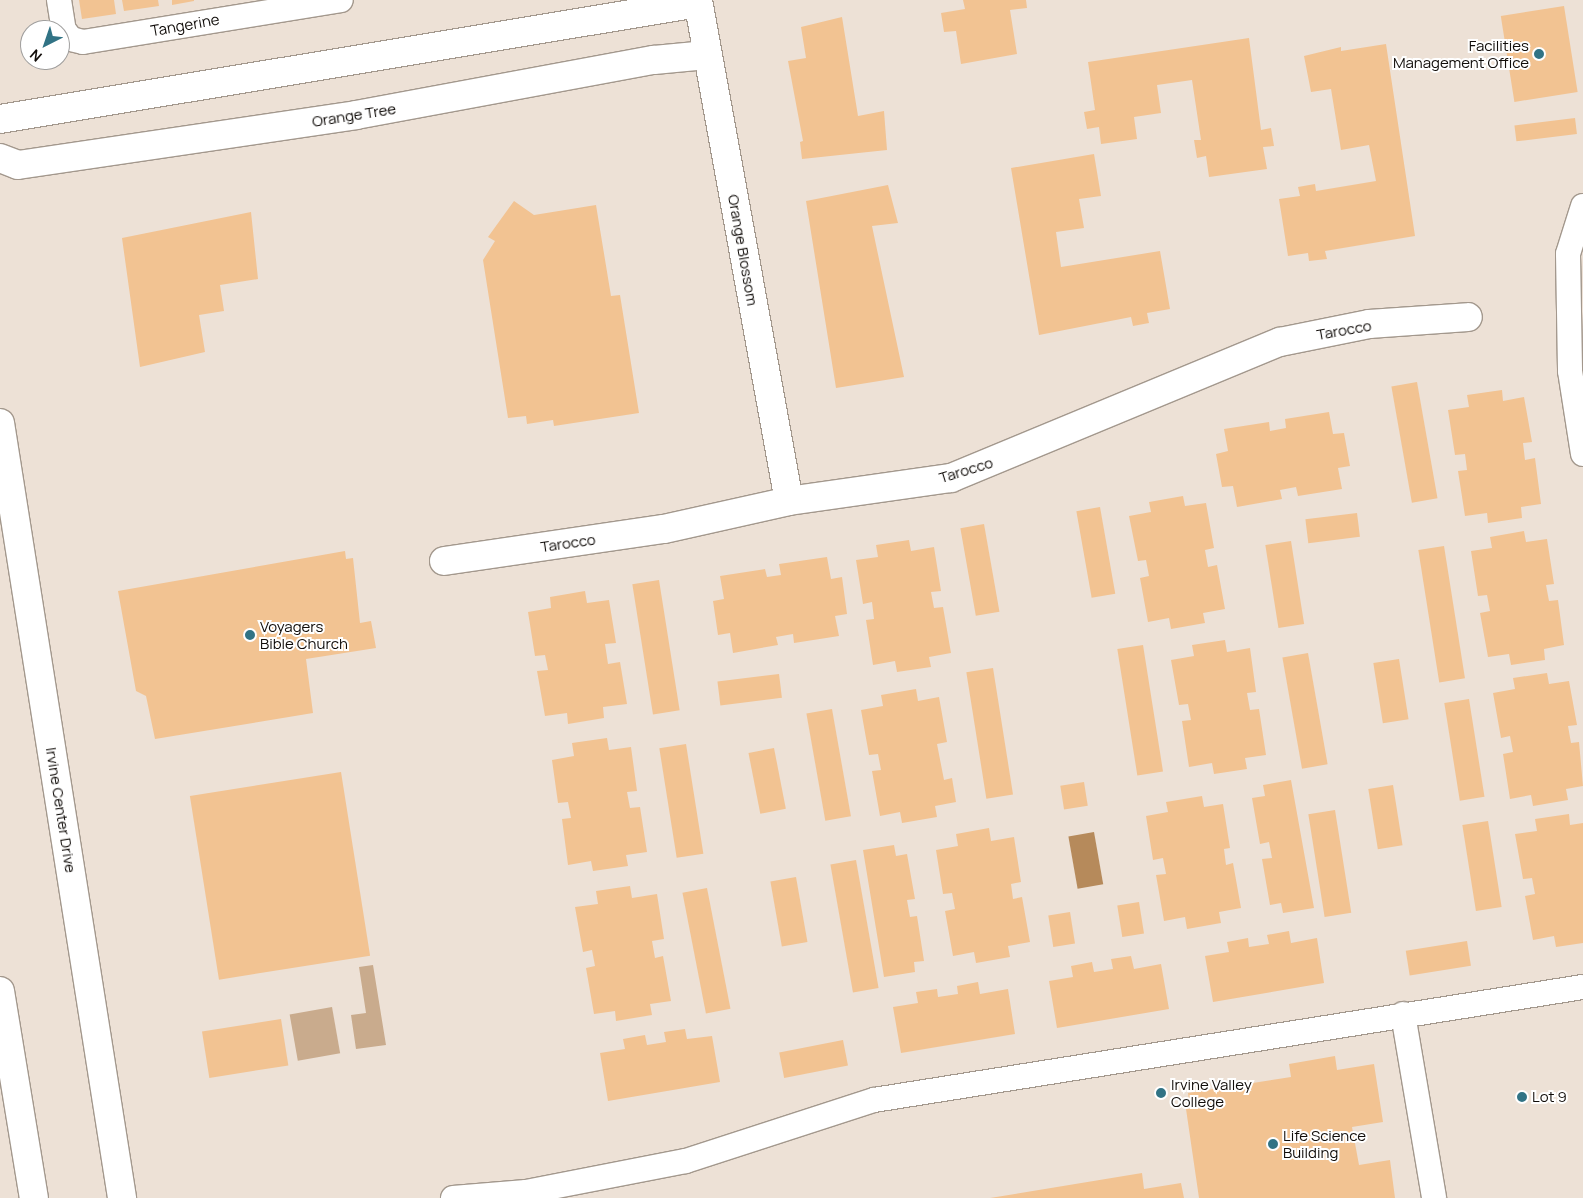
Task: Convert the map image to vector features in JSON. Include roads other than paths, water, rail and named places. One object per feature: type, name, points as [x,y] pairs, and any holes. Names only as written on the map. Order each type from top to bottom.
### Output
[{"type":"street","name":"Tangerine","points":[[59,0],[64,30],[71,40],[84,42],[341,0]]},
{"type":"street","name":"Orange Blossom","points":[[698,1],[789,501]]},
{"type":"street","points":[[0,119],[698,1]]},
{"type":"street","name":"Orange Tree","points":[[0,158],[18,165],[356,115],[654,60],[708,55]]},
{"type":"street","points":[[1583,206],[1568,254],[1570,371],[1583,454]]},
{"type":"street","name":"Tarocco","points":[[444,561],[664,529],[789,501],[950,478],[1280,342],[1369,324],[1468,317]]},
{"type":"street","name":"Irvine Center Drive","points":[[0,423],[122,1198]]},
{"type":"street","points":[[453,1198],[526,1192],[686,1161],[874,1100],[1402,1014],[1583,987]]},
{"type":"street","points":[[0,991],[34,1198]]},
{"type":"street","points":[[1402,1014],[1434,1198]]},
{"type":"place","name":"Facilities Management Office","points":[[1539,54]]},
{"type":"place","name":"Voyagers Bible Church","points":[[250,635]]},
{"type":"place","name":"Irvine Valley College","points":[[1161,1093]]},
{"type":"place","name":"Lot 9","points":[[1522,1097]]},
{"type":"place","name":"Life Science Building","points":[[1273,1144]]}]
